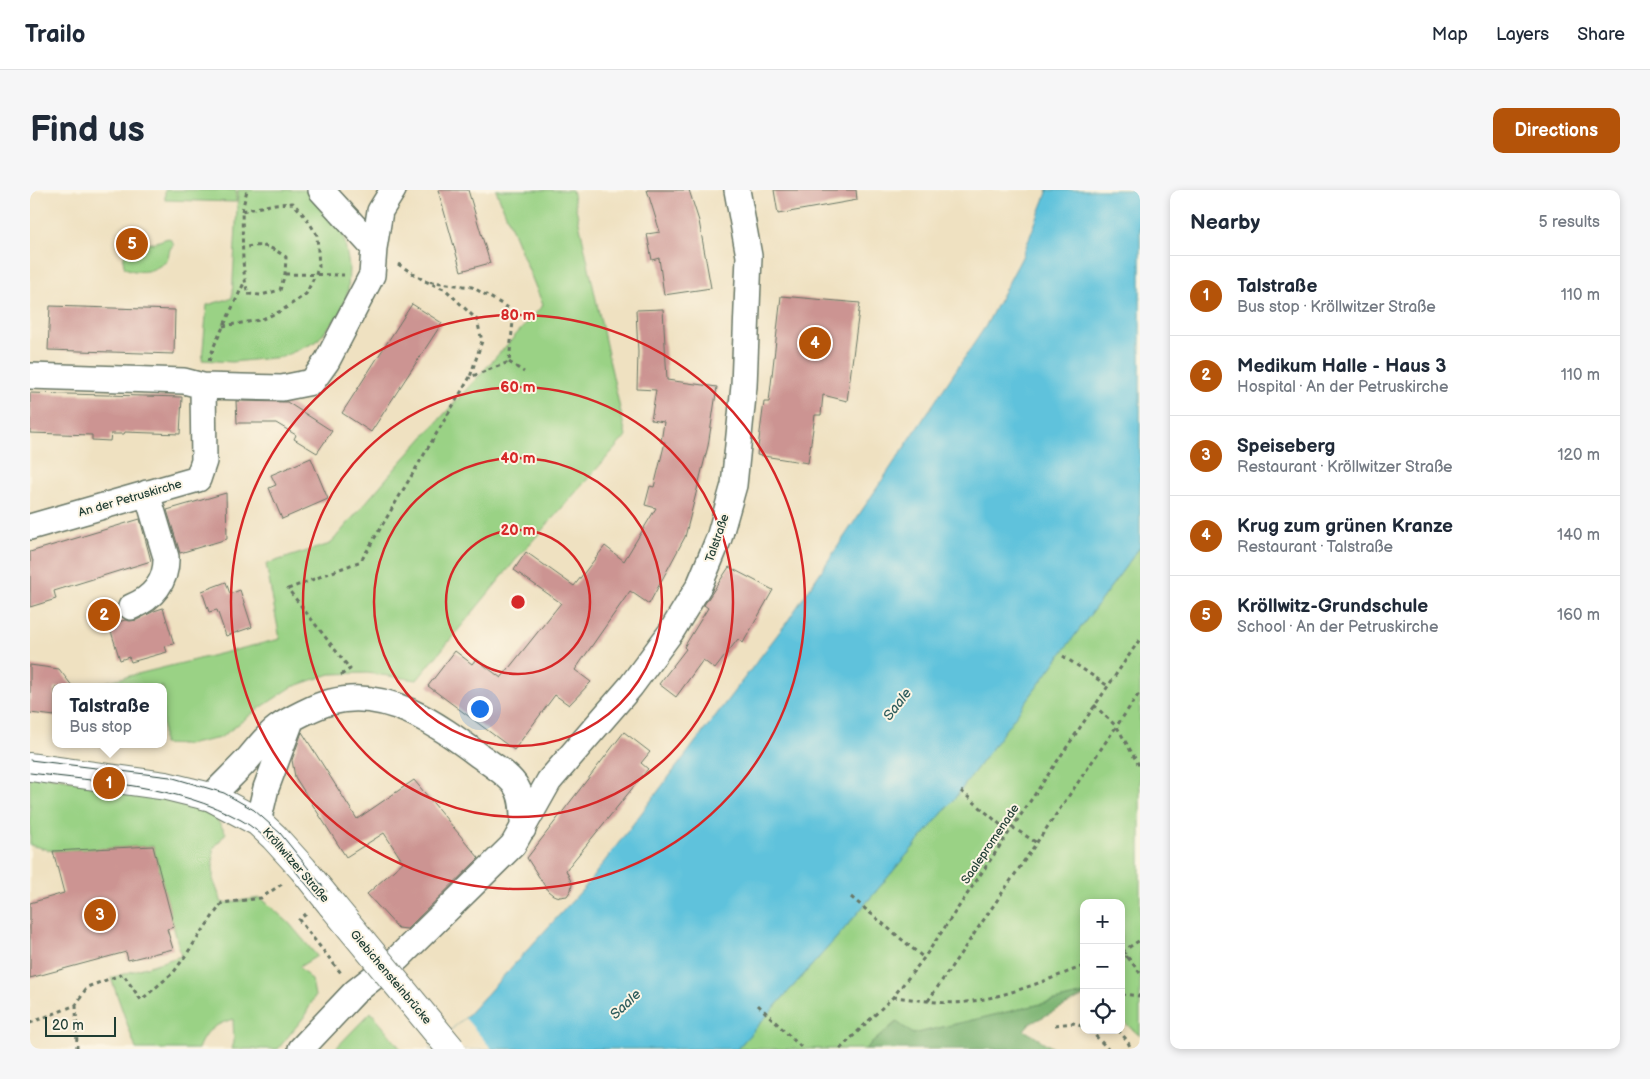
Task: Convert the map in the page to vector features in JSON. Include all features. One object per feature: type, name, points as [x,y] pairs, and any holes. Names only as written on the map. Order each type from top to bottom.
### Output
[{"type":"main road","name":"Kröllwitzer Straße","points":[[30,767],[166,786],[211,797],[258,822],[274,837],[329,902]]},
{"type":"main road","name":"Giebichensteinbrücke","points":[[329,902],[451,1049]]},
{"type":"street","points":[[321,190],[374,248]]},
{"type":"street","points":[[30,376],[184,381],[203,386],[282,388],[312,382],[327,361],[372,275],[380,211],[393,190]]},
{"type":"street","name":"Talstraße","points":[[301,1049],[354,992],[398,958],[514,845],[549,781],[631,686],[671,632],[699,586],[719,538],[734,485],[745,376],[749,256],[737,190]]},
{"type":"street","name":"An der Petruskirche","points":[[30,527],[198,479],[204,461],[203,386]]},
{"type":"street","points":[[131,607],[143,602],[154,592],[163,579],[167,568],[166,557],[147,493]]},
{"type":"street","points":[[211,797],[276,729],[306,712],[331,702],[353,698],[379,701],[409,710],[452,735],[500,771],[517,787],[523,804],[523,829]]},
{"type":"street","points":[[258,822],[266,788],[291,721]]},
{"type":"path","points":[[243,248],[258,244],[275,249],[286,258],[285,274],[280,290],[262,295],[248,294],[245,282],[243,248],[242,211],[247,190]]},
{"type":"path","points":[[223,326],[260,320],[281,311],[306,294],[319,267],[317,236],[307,219],[293,203],[275,204],[242,211]]},
{"type":"path","points":[[340,676],[350,669],[288,589],[361,560],[470,378],[482,341],[476,320],[446,290],[426,281],[374,248]]},
{"type":"path","points":[[285,274],[372,275]]},
{"type":"path","points":[[426,281],[472,287],[514,311],[509,362]]},
{"type":"path","points":[[214,346],[245,282]]},
{"type":"path","points":[[509,362],[524,372]]},
{"type":"path","points":[[470,378],[509,362]]},
{"type":"path","name":"Saalepromenade","points":[[840,1049],[893,996],[924,958],[1140,639]]},
{"type":"path","points":[[1063,656],[1108,686]]},
{"type":"path","points":[[928,1001],[1140,692]]},
{"type":"path","points":[[1094,705],[1117,726],[1140,767]]},
{"type":"path","points":[[961,791],[1008,832]]},
{"type":"path","points":[[1012,827],[1037,843]]},
{"type":"path","points":[[77,1049],[76,1005],[87,987],[123,974],[141,1000],[174,972],[222,903],[261,898],[303,870]]},
{"type":"path","points":[[851,897],[924,958]]},
{"type":"path","points":[[329,902],[299,920],[354,992]]},
{"type":"path","points":[[1125,950],[1140,940]]},
{"type":"path","points":[[1125,959],[1127,956],[1140,973]]},
{"type":"path","points":[[893,996],[928,1001],[966,1002],[1010,992],[1080,967]]},
{"type":"path","points":[[1125,994],[1140,996]]},
{"type":"path","points":[[30,1023],[76,1005]]},
{"type":"path","points":[[758,1005],[803,1049]]},
{"type":"path","points":[[1055,1025],[1073,1023],[1080,1026]]},
{"type":"path","points":[[1094,1034],[1108,1049]]},
{"type":"path","points":[[1122,1034],[1131,1049]]},
{"type":"green space","points":[[165,190],[236,190],[236,202],[165,200]]},
{"type":"green space","points":[[238,190],[305,190],[327,209],[343,232],[349,266],[348,291],[340,314],[316,342],[282,357],[232,362],[202,360],[207,305],[232,298]]},
{"type":"green space","points":[[496,190],[572,190],[626,436],[519,556],[417,680],[367,673],[330,674],[292,687],[220,738],[187,745],[167,744],[167,683],[101,683],[280,639],[266,564],[330,544],[399,464],[543,305]]},
{"type":"green space","points":[[169,238],[174,244],[170,249],[167,261],[147,271],[125,268],[124,257],[131,249]]},
{"type":"green space","points":[[1140,547],[1140,1036],[1125,1023],[1125,899],[1080,899],[1080,995],[913,1034],[896,1022],[865,1049],[737,1049],[839,935],[955,798]]},
{"type":"green space","points":[[30,773],[206,804],[226,833],[213,849],[213,879],[222,903],[261,898],[289,923],[317,956],[299,967],[312,980],[315,996],[304,1017],[278,1049],[232,1049],[234,1042],[233,1019],[211,1029],[204,1037],[198,1049],[136,1049],[111,978],[181,956],[153,846],[53,851],[30,845]]},
{"type":"green space","points":[[1080,995],[1080,998],[1029,1024],[1024,1030],[1055,1049],[865,1049],[897,1022],[913,1034]]},
{"type":"green space","points":[[371,1012],[401,1049],[335,1049]]},
{"type":"water","name":"Saale","points":[[1048,190],[1140,190],[1140,547],[955,798],[839,935],[737,1049],[429,1049],[465,1018],[585,887],[787,622],[985,327],[1022,257]]},
{"type":"pier","points":[[465,1018],[492,1049],[429,1049]]},
{"type":"building","points":[[438,190],[468,190],[490,263],[461,271]]},
{"type":"building","points":[[647,190],[689,190],[699,221],[711,288],[664,295],[659,258],[652,260],[647,234],[660,232]]},
{"type":"building","points":[[774,190],[856,190],[857,200],[778,214]]},
{"type":"building","points":[[781,296],[860,303],[847,401],[823,395],[821,415],[815,415],[808,463],[757,455],[764,402],[769,402]]},
{"type":"building","points":[[412,304],[442,323],[371,432],[342,413]]},
{"type":"building","points":[[50,306],[175,310],[174,354],[48,350]]},
{"type":"building","points":[[663,309],[667,380],[717,387],[708,446],[685,537],[649,604],[630,591],[575,670],[591,682],[569,705],[555,695],[514,750],[428,686],[455,651],[472,664],[476,659],[501,678],[561,603],[514,570],[526,552],[574,586],[605,546],[624,561],[656,508],[645,505],[650,486],[654,487],[665,442],[661,442],[664,422],[651,420],[656,390],[637,389],[636,310]]},
{"type":"building","points":[[30,393],[182,397],[180,434],[125,432],[124,434],[111,434],[110,441],[92,440],[92,435],[30,433]]},
{"type":"building","points":[[236,401],[287,402],[332,431],[317,453],[294,439],[296,435],[276,423],[237,423]]},
{"type":"building","points":[[311,458],[328,499],[282,519],[269,488],[276,485],[271,475]]},
{"type":"building","points":[[226,493],[227,539],[180,553],[167,510]]},
{"type":"building","points":[[140,519],[151,561],[54,591],[56,599],[30,607],[30,552]]},
{"type":"building","points":[[729,567],[773,590],[743,643],[738,639],[715,669],[703,660],[676,697],[659,684],[686,649],[684,647],[708,608],[704,605]]},
{"type":"building","points":[[226,582],[230,594],[240,590],[252,627],[226,636],[217,610],[209,612],[202,591]]},
{"type":"building","points":[[163,608],[174,644],[165,646],[167,652],[131,662],[129,657],[120,660],[109,625],[125,620],[137,620]]},
{"type":"building","points":[[30,665],[59,669],[70,683],[52,683],[52,716],[30,713]]},
{"type":"building","points":[[302,732],[357,819],[414,780],[479,858],[407,929],[398,928],[367,894],[403,862],[384,833],[346,857],[295,777],[292,760]]},
{"type":"building","points":[[624,732],[650,752],[641,763],[648,769],[566,870],[572,884],[567,896],[553,895],[548,891],[527,858]]},
{"type":"building","points":[[153,846],[174,927],[167,929],[173,949],[128,960],[126,952],[30,978],[30,903],[64,893],[53,851]]},
{"type":"tram line","points":[[30,760],[170,777],[224,793],[254,810],[280,833],[361,934],[458,1049]]},
{"type":"tram line","points":[[30,773],[165,792],[216,808],[249,825],[272,843],[443,1049]]},
{"type":"place","name":"Kröllwitz-Grundschule","points":[[132,244]]},
{"type":"place","name":"Krug zum grünen Kranze","points":[[815,343]]},
{"type":"place","name":"Medikum Halle - Haus 3","points":[[104,615]]},
{"type":"place","name":"Talstraße","points":[[109,783]]},
{"type":"place","name":"Speiseberg","points":[[100,915]]}]
